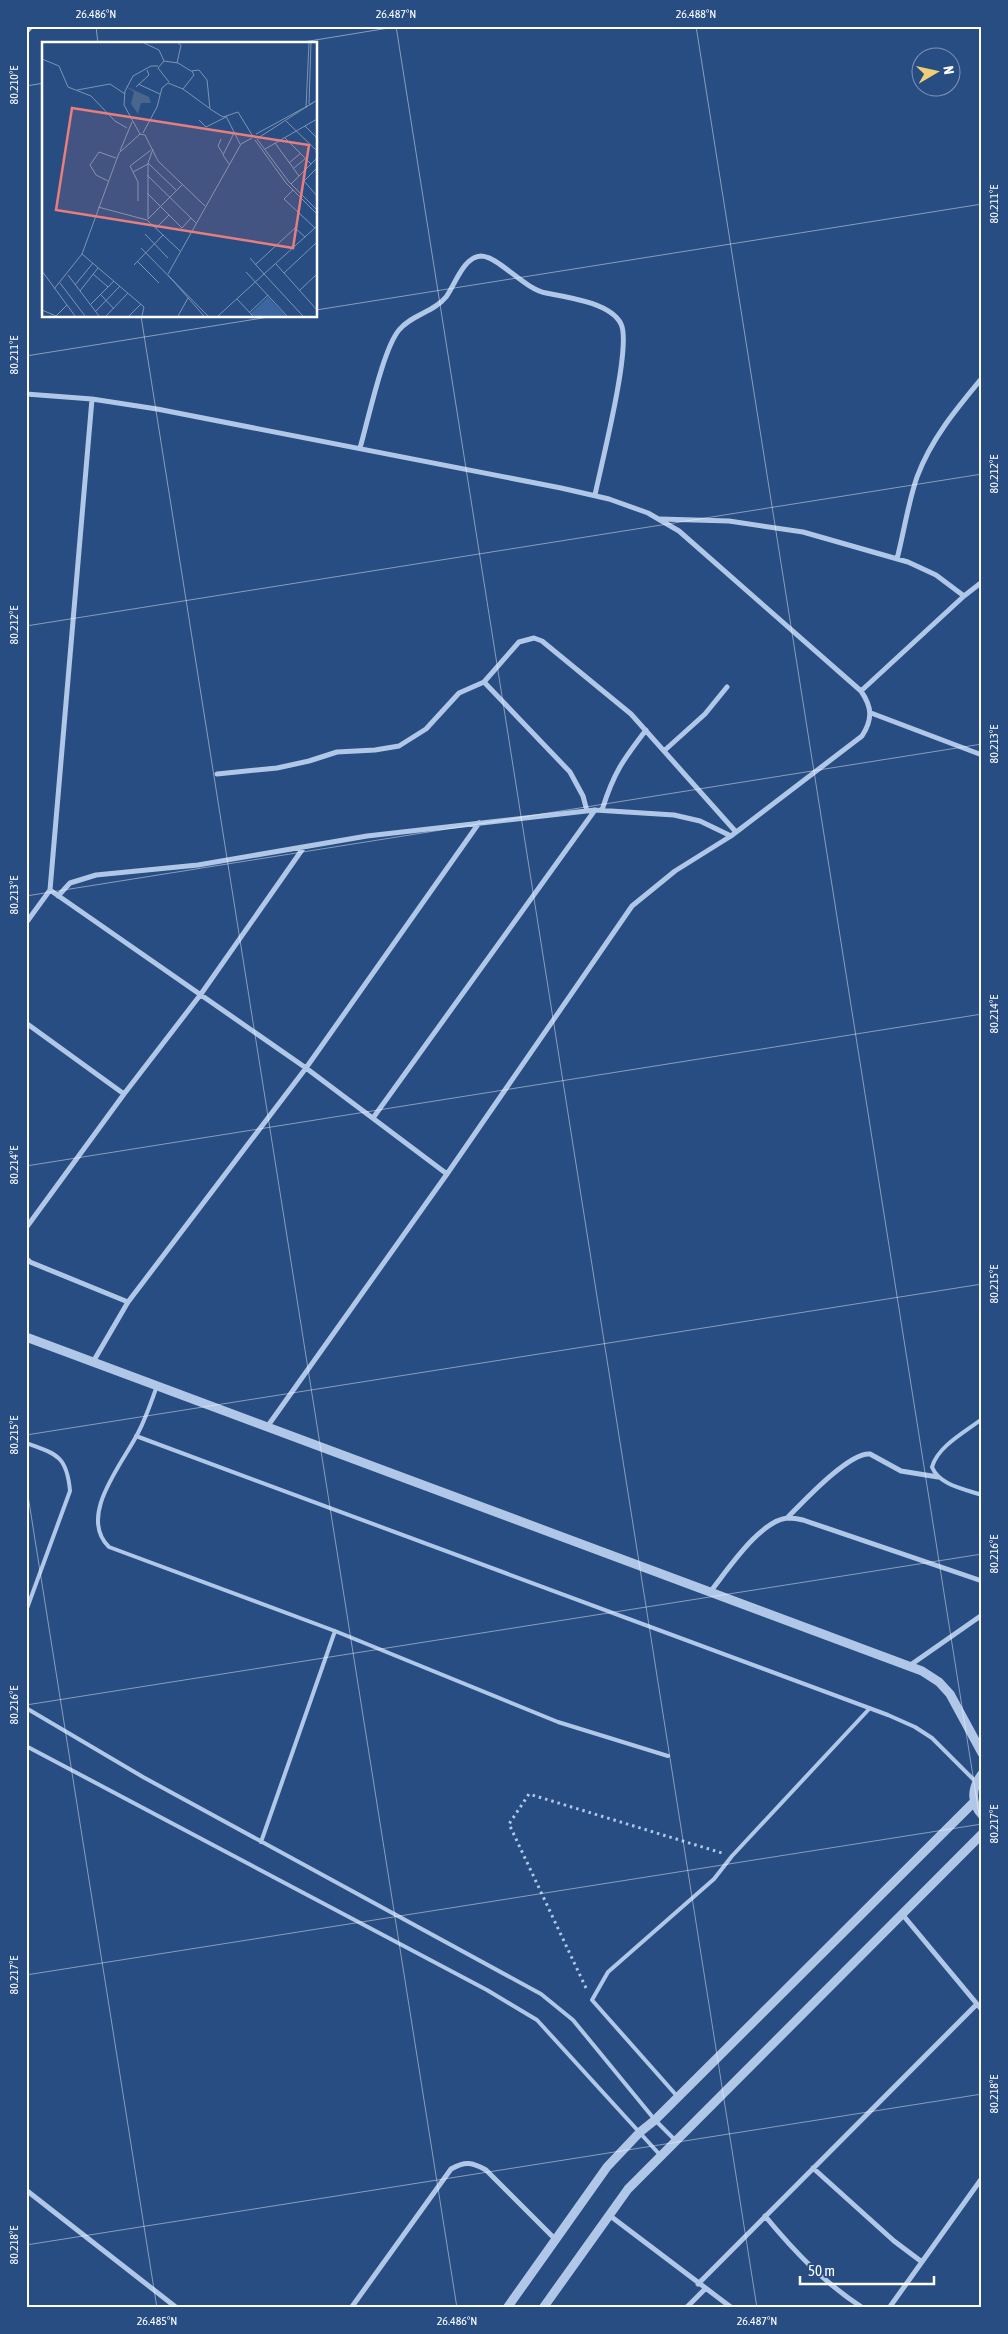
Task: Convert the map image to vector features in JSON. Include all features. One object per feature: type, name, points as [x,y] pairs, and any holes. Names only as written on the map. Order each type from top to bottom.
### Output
[{"type":"street","points":[[360,448],[384,367],[392,343],[399,330],[409,321],[444,299],[467,263],[474,257],[485,256],[531,288],[543,293],[588,302],[616,317],[622,324],[624,333],[622,368],[595,496]]},
{"type":"street","points":[[897,559],[917,478],[927,455],[943,427],[982,378]]},
{"type":"street","points":[[26,394],[92,399],[157,409],[595,496],[648,513],[679,531],[861,691],[868,701],[871,713],[868,727],[862,736],[731,836],[675,871],[632,906],[267,1427]]},
{"type":"street","points":[[26,923],[50,890],[92,399]]},
{"type":"street","points":[[659,519],[729,521],[803,532],[897,559],[936,576],[964,596]]},
{"type":"street","points":[[861,691],[964,596],[982,582]]},
{"type":"street","points":[[217,774],[277,768],[337,752],[376,750],[399,746],[426,729],[459,693],[484,682],[519,642],[534,638],[542,641],[624,708],[665,750],[736,832]]},
{"type":"street","points":[[484,682],[570,772],[583,796],[587,811]]},
{"type":"street","points":[[665,750],[705,714],[727,687]]},
{"type":"street","points":[[871,713],[982,755]]},
{"type":"street","points":[[602,810],[611,780],[620,764],[646,730]]},
{"type":"street","points":[[58,896],[70,883],[96,875],[198,865],[367,836],[595,810],[674,815],[700,822],[731,836]]},
{"type":"street","points":[[372,1118],[595,810]]},
{"type":"street","points":[[93,1362],[128,1302],[306,1068],[479,823]]},
{"type":"street","points":[[26,1228],[124,1094],[201,994],[304,847]]},
{"type":"street","points":[[50,890],[306,1068],[446,1174]]},
{"type":"street","points":[[26,1023],[124,1094]]},
{"type":"street","points":[[26,1258],[30,1262],[128,1302]]},
{"type":"street","points":[[26,1337],[922,1671],[939,1682],[950,1694],[982,1753]]},
{"type":"street","points":[[709,1592],[756,1537],[772,1523],[787,1518],[836,1471],[865,1454],[870,1454],[901,1471],[938,1477]]},
{"type":"street","points":[[787,1518],[803,1520],[982,1581]]},
{"type":"street","points":[[909,1667],[982,1615]]},
{"type":"street","points":[[982,1774],[976,1782],[973,1792],[974,1802],[982,1815]]},
{"type":"street","points":[[507,2308],[607,2168],[640,2132],[655,2120],[974,1802]]},
{"type":"street","points":[[543,2308],[628,2189],[982,1834]]},
{"type":"street","points":[[902,1914],[982,2010]]},
{"type":"street","points":[[698,2284],[977,2004]]},
{"type":"street","points":[[351,2308],[451,2170],[463,2162],[474,2163],[486,2170],[556,2240]]},
{"type":"street","points":[[813,2168],[894,2241],[922,2262]]},
{"type":"street","points":[[889,2308],[982,2178]]},
{"type":"street","points":[[26,2190],[177,2308]]},
{"type":"street","points":[[609,2215],[732,2308]]},
{"type":"street","points":[[765,2216],[798,2255],[820,2276],[863,2308]]},
{"type":"street","points":[[686,2308],[705,2289]]},
{"type":"lane","points":[[26,33],[32,26]]},
{"type":"lane","points":[[157,1386],[136,1436],[101,1500],[97,1530],[109,1547],[335,1631],[558,1722],[668,1756]]},
{"type":"lane","points":[[982,1419],[945,1448],[934,1459],[932,1466],[938,1477],[947,1483],[982,1495]]},
{"type":"lane","points":[[136,1436],[870,1708],[915,1727],[932,1738],[976,1782]]},
{"type":"lane","points":[[26,1443],[54,1453],[63,1460],[69,1474],[70,1491],[26,1611]]},
{"type":"lane","points":[[261,1842],[335,1631]]},
{"type":"lane","points":[[26,1708],[143,1777],[541,1994],[573,2020],[655,2120],[676,2141]]},
{"type":"lane","points":[[678,2097],[592,2000],[608,1972],[714,1879],[732,1856],[870,1708]]},
{"type":"lane","points":[[26,1746],[487,1990],[537,2020],[661,2156]]},
{"type":"path","points":[[592,2000],[509,1824],[529,1794],[732,1856]]}]
